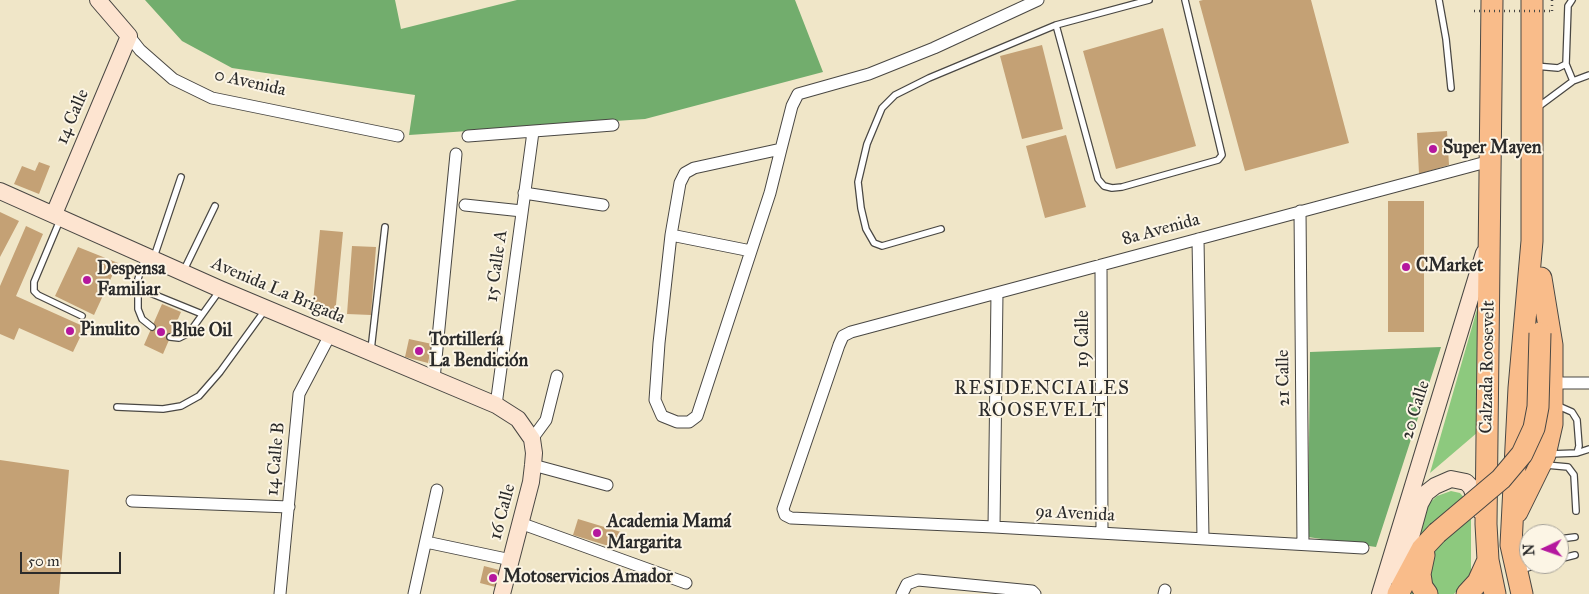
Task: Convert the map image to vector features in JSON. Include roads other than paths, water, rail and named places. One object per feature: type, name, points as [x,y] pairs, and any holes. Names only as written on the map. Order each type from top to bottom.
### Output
[{"type":"highway","name":"Calzada Roosevelt","points":[[1519,541],[1513,522],[1519,388],[1532,241],[1532,0]]},
{"type":"highway","name":"Calzada Roosevelt","points":[[1483,6],[1490,161],[1486,524],[1492,592]]},
{"type":"highway","points":[[1513,522],[1543,460],[1550,437],[1552,345],[1541,278],[1532,241]]},
{"type":"highway","points":[[1396,594],[1414,562],[1434,536],[1509,472],[1530,439],[1538,407],[1541,278]]},
{"type":"highway","points":[[1427,594],[1422,588],[1420,574],[1434,536]]},
{"type":"highway","name":"Calzada Roosevelt","points":[[1519,551],[1516,572],[1522,594]]},
{"type":"highway","points":[[1467,594],[1478,582],[1488,560]]},
{"type":"main road","name":"0 Avenida","points":[[98,0],[129,36]]},
{"type":"main road","name":"14 Calle","points":[[58,216],[129,36]]},
{"type":"main road","name":"Avenida La Brigada","points":[[0,191],[266,309],[496,405],[518,419],[532,439]]},
{"type":"main road","name":"20 Calle","points":[[1380,594],[1490,237]]},
{"type":"main road","name":"16 Calle","points":[[502,594],[532,482],[534,453],[532,439]]},
{"type":"main road","points":[[1396,594],[1420,504],[1426,494],[1435,486],[1451,479],[1466,482],[1471,487],[1486,524]]},
{"type":"street","points":[[781,150],[718,161],[694,168],[686,173],[680,183],[671,235],[659,344],[655,400],[662,416],[677,422],[689,422],[697,416],[751,250],[781,150],[792,106],[798,94],[877,71],[934,48],[1038,0]]},
{"type":"street","name":"0 Avenida","points":[[129,36],[140,50],[173,79],[212,98],[398,136]]},
{"type":"street","points":[[468,136],[612,125]]},
{"type":"street","name":"15 Calle A","points":[[496,405],[533,132]]},
{"type":"street","points":[[434,378],[456,154]]},
{"type":"street","name":"8a Avenida","points":[[785,515],[784,509],[843,336],[851,332],[1490,161]]},
{"type":"street","points":[[524,193],[603,205]]},
{"type":"street","points":[[465,205],[522,212]]},
{"type":"street","name":"21 Calle","points":[[1300,211],[1303,544]]},
{"type":"street","points":[[671,235],[751,250]]},
{"type":"street","points":[[1198,239],[1203,538]]},
{"type":"street","name":"19 Calle","points":[[1101,265],[1102,533]]},
{"type":"street","points":[[994,527],[997,293]]},
{"type":"street","name":"14 Calle B","points":[[280,594],[299,394],[330,335]]},
{"type":"street","points":[[532,439],[546,420],[557,376]]},
{"type":"street","points":[[1552,383],[1589,383]]},
{"type":"street","points":[[533,465],[607,485]]},
{"type":"street","points":[[414,594],[437,490]]},
{"type":"street","points":[[132,501],[289,507]]},
{"type":"street","name":"9a Avenida","points":[[785,515],[791,518],[994,527],[1363,548]]},
{"type":"street","points":[[520,522],[686,583]]},
{"type":"street","points":[[426,542],[511,560]]},
{"type":"street","points":[[902,594],[907,584],[918,580],[1032,591],[1036,594]]},
{"type":"lane","points":[[941,228],[882,246],[874,244],[865,222],[858,182],[867,144],[882,108],[894,95],[929,78],[1056,26],[1149,0]]},
{"type":"lane","points":[[1056,26],[1098,179],[1104,186],[1112,188],[1122,187],[1218,160],[1222,155],[1185,0]]},
{"type":"lane","points":[[1439,0],[1452,88]]},
{"type":"lane","points":[[1572,0],[1568,6],[1566,64],[1573,81]]},
{"type":"lane","points":[[1532,66],[1558,68],[1566,64]]},
{"type":"lane","points":[[1532,111],[1573,81],[1589,75]]},
{"type":"lane","points":[[152,327],[142,319],[138,308],[138,288],[181,176]]},
{"type":"lane","points":[[183,272],[215,206]]},
{"type":"lane","points":[[58,216],[34,282],[34,291],[38,295],[82,316]]},
{"type":"lane","points":[[370,352],[385,227]]},
{"type":"lane","points":[[138,288],[202,314]]},
{"type":"lane","points":[[170,337],[179,338],[189,334],[220,289]]},
{"type":"lane","points":[[117,407],[163,409],[181,406],[199,396],[220,372],[266,309]]},
{"type":"lane","points":[[1552,405],[1566,408],[1572,412],[1577,420],[1577,453]]},
{"type":"lane","points":[[1543,460],[1589,449]]},
{"type":"lane","points":[[1543,460],[1568,467],[1574,475],[1576,511]]},
{"type":"lane","points":[[1569,538],[1575,537]]},
{"type":"lane","points":[[1569,556],[1574,554]]},
{"type":"place","name":"Super Mayen","points":[[1433,149]]},
{"type":"place","name":"CMarket","points":[[1406,267]]},
{"type":"place","name":"Despensa Familiar","points":[[87,280]]},
{"type":"place","name":"Pinulito","points":[[70,331]]},
{"type":"place","name":"Blue Oil","points":[[161,332]]},
{"type":"place","name":"Tortillería La Bendición","points":[[419,351]]},
{"type":"place","name":"Academia Mamá Margarita","points":[[597,533]]},
{"type":"place","name":"Motoservicios Amador","points":[[493,578]]},
{"type":"district","name":"RESIDENCIALES ROOSEVELT","points":[[1042,400]]}]
